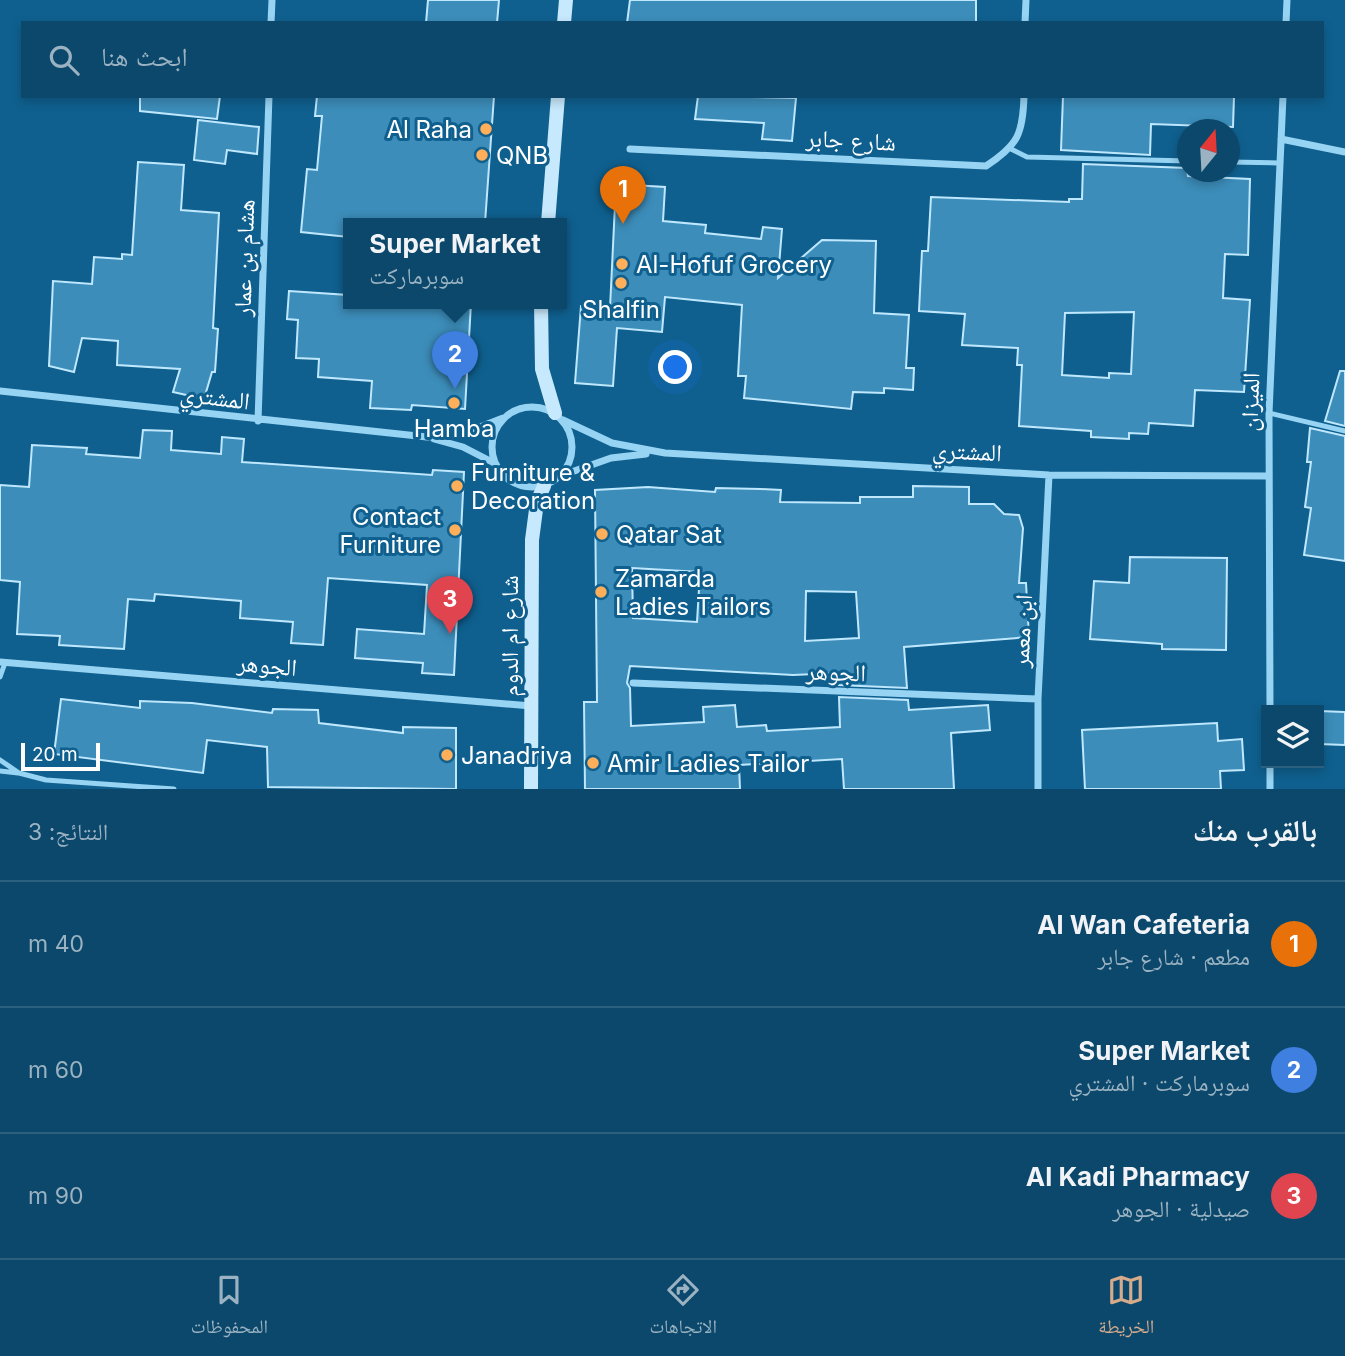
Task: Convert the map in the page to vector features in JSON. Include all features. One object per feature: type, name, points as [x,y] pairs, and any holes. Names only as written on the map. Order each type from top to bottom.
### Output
[{"type":"street","points":[[271,21],[272,0]]},
{"type":"street","points":[[564,21],[566,0]]},
{"type":"street","points":[[1025,21],[1026,0]]},
{"type":"street","points":[[1286,21],[1287,0]]},
{"type":"street","name":"هشام بن عمار","points":[[258,421],[269,98]]},
{"type":"street","points":[[548,218],[558,98]]},
{"type":"street","points":[[1011,149],[1023,124],[1024,98]]},
{"type":"street","name":"الميزان","points":[[1269,705],[1269,413],[1283,98]]},
{"type":"street","points":[[1281,139],[1345,152]]},
{"type":"street","name":"شارع جابر","points":[[630,149],[986,166],[1011,149]]},
{"type":"street","points":[[541,309],[541,358],[559,417],[573,442],[572,454],[561,475],[544,486],[533,488],[511,481],[496,464],[492,440],[503,418],[522,407],[545,408],[559,417]]},
{"type":"street","name":"المشتري","points":[[0,391],[258,421],[426,437],[463,447],[496,464]]},
{"type":"street","name":"المشتري","points":[[559,417],[612,443],[664,453],[1049,475],[1268,475]]},
{"type":"street","name":"المشتري","points":[[426,437],[467,432],[503,418]]},
{"type":"street","name":"المشتري","points":[[561,475],[611,458],[664,453]]},
{"type":"street","name":"ابن معمر","points":[[1038,789],[1038,699],[1049,475]]},
{"type":"street","name":"شارع ام الدوم","points":[[531,789],[532,540],[537,502],[544,486]]},
{"type":"street","name":"الجوهر","points":[[3,663],[531,706]]},
{"type":"street","name":"الجوهر","points":[[633,684],[1038,699]]},
{"type":"street","points":[[1270,768],[1270,789]]},
{"type":"lane","points":[[1011,149],[1027,157],[1177,161]]},
{"type":"lane","points":[[1240,162],[1279,163]]},
{"type":"lane","points":[[1269,413],[1345,431]]},
{"type":"lane","points":[[0,677],[3,663]]},
{"type":"lane","points":[[0,760],[19,774]]},
{"type":"lane","points":[[0,771],[46,780],[174,789]]},
{"type":"building","points":[[428,0],[499,0],[497,21],[426,21]]},
{"type":"building","points":[[630,0],[976,0],[976,21],[627,21]]},
{"type":"building","points":[[140,98],[220,98],[217,119],[140,111]]},
{"type":"building","points":[[317,98],[494,98],[485,218],[343,218],[343,236],[301,232],[307,169],[317,170],[322,116],[315,116]]},
{"type":"building","points":[[698,98],[796,98],[792,141],[762,139],[764,123],[695,119]]},
{"type":"building","points":[[1063,98],[1234,98],[1233,119],[1177,119],[1177,125],[1151,124],[1150,155],[1061,150]]},
{"type":"building","points":[[198,120],[259,127],[257,154],[227,150],[225,164],[194,160]]},
{"type":"building","points":[[138,162],[184,165],[181,210],[219,213],[213,328],[218,329],[215,372],[212,372],[204,399],[173,392],[180,369],[117,365],[118,341],[82,338],[74,372],[49,366],[53,281],[92,284],[94,257],[122,259],[122,254],[132,255]]},
{"type":"building","points":[[1083,164],[1177,168],[1177,182],[1240,182],[1240,179],[1250,179],[1248,255],[1225,254],[1223,298],[1250,300],[1244,392],[1195,390],[1193,426],[1149,423],[1148,434],[1129,433],[1129,439],[1091,437],[1091,431],[1019,426],[1022,365],[1017,365],[1018,348],[962,345],[965,314],[919,311],[922,251],[928,251],[931,197],[1069,202],[1069,199],[1082,199]],"holes":[[[1134,312],[1131,374],[1109,373],[1109,378],[1062,375],[1065,313]]]},
{"type":"building","points":[[616,184],[665,187],[663,221],[706,225],[705,233],[761,239],[763,227],[782,229],[778,278],[822,240],[876,241],[874,313],[909,315],[906,368],[914,368],[913,390],[884,388],[884,393],[853,392],[851,409],[744,398],[746,376],[738,376],[742,305],[665,297],[662,332],[617,328],[613,386],[575,383],[581,306],[610,308]]},
{"type":"building","points":[[289,291],[343,295],[343,309],[471,309],[465,409],[412,405],[411,410],[370,408],[372,381],[318,377],[319,359],[296,358],[298,320],[287,319]]},
{"type":"building","points":[[1340,371],[1345,371],[1345,426],[1325,421]]},
{"type":"building","points":[[1310,428],[1345,436],[1345,561],[1304,555],[1311,508],[1305,507],[1311,462],[1307,462]]},
{"type":"building","points":[[143,430],[172,431],[171,450],[221,454],[222,437],[244,439],[242,462],[432,475],[433,470],[464,472],[454,675],[422,673],[423,663],[355,658],[357,629],[424,634],[427,585],[328,578],[323,645],[291,643],[293,622],[240,618],[241,601],[155,594],[154,601],[128,599],[124,649],[59,645],[60,636],[17,634],[20,582],[0,580],[0,485],[29,487],[32,445],[87,448],[86,454],[140,458]]},
{"type":"building","points":[[913,486],[969,487],[969,504],[994,504],[1004,514],[1019,515],[1023,528],[1019,583],[1026,583],[1029,637],[904,647],[907,688],[838,685],[837,673],[793,675],[630,666],[627,683],[630,688],[631,726],[704,722],[703,707],[735,705],[737,727],[766,725],[767,731],[840,727],[839,697],[908,700],[909,710],[988,705],[990,730],[951,733],[954,789],[844,789],[842,759],[739,765],[740,789],[585,789],[584,702],[597,702],[595,490],[648,487],[715,492],[716,488],[781,490],[780,502],[860,503],[860,497],[913,497]],"holes":[[[632,568],[700,572],[697,622],[633,618]],[[806,591],[856,592],[859,638],[805,641]]]},
{"type":"building","points":[[1130,557],[1227,558],[1226,650],[1162,649],[1162,644],[1090,639],[1094,581],[1129,583]]},
{"type":"building","points":[[61,699],[140,708],[140,701],[192,703],[272,713],[273,709],[318,710],[319,723],[403,733],[403,727],[456,728],[456,789],[268,787],[267,747],[207,740],[203,773],[54,754]]},
{"type":"building","points":[[1324,711],[1345,712],[1345,745],[1324,744]]},
{"type":"building","points":[[1217,723],[1218,741],[1242,739],[1244,770],[1220,771],[1221,789],[1085,789],[1082,730]]},
{"type":"place","name":"Al Raha","points":[[486,129]]},
{"type":"place","name":"QNB","points":[[482,155]]},
{"type":"place","name":"Al Wan Cafeteria","points":[[623,224]]},
{"type":"place","name":"Al-Hofuf Grocery","points":[[622,264]]},
{"type":"place","name":"Shalfin","points":[[621,283]]},
{"type":"place","name":"Super Market","points":[[455,389]]},
{"type":"place","name":"Hamba","points":[[454,403]]},
{"type":"place","name":"Furniture & Decoration","points":[[457,486]]},
{"type":"place","name":"Contact Furniture","points":[[455,530]]},
{"type":"place","name":"Qatar Sat","points":[[602,534]]},
{"type":"place","name":"Zamarda Ladies Tailors","points":[[601,592]]},
{"type":"place","name":"Al Kadi Pharmacy","points":[[450,634]]},
{"type":"place","name":"Janadriya","points":[[447,755]]},
{"type":"place","name":"Amir Ladies Tailor","points":[[593,763]]}]
